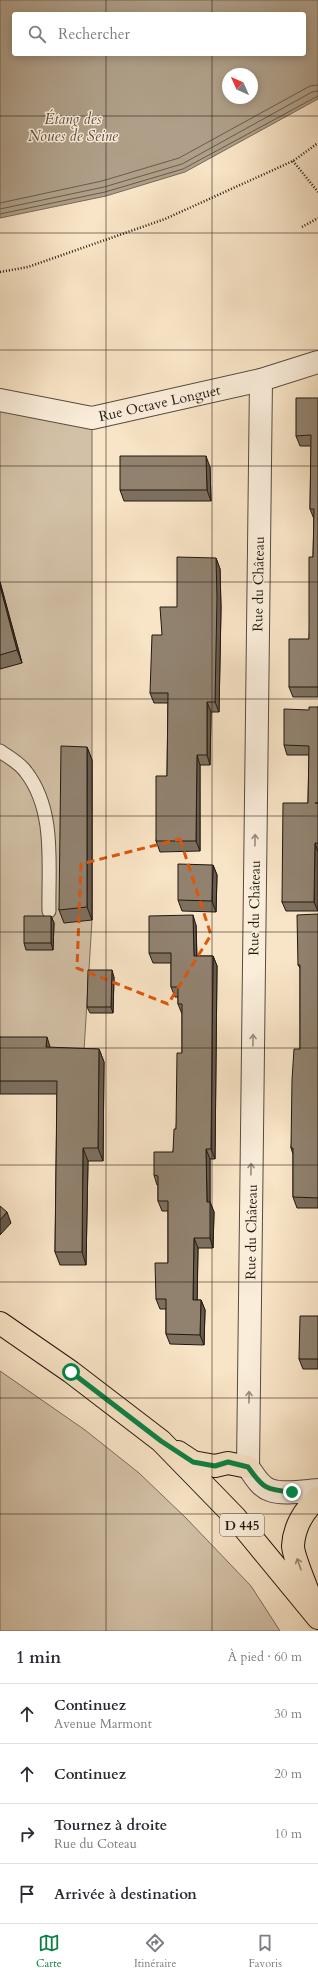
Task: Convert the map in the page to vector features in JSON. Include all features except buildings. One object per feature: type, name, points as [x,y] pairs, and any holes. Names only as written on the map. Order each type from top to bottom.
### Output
[{"type":"main road","name":"D 445","points":[[0,1323],[71,1372],[161,1441],[235,1517],[317,1616]]},
{"type":"main road","points":[[161,1441],[193,1462],[215,1466],[228,1462],[248,1467]]},
{"type":"main road","points":[[317,1616],[293,1547],[296,1529],[304,1512],[318,1498]]},
{"type":"street","name":"Rue Octave Longuet","points":[[0,400],[92,418],[261,380],[318,362]]},
{"type":"street","name":"Rue du Château","points":[[248,1467],[261,380]]},
{"type":"street","points":[[248,1467],[258,1481],[270,1490],[292,1492],[318,1490]]},
{"type":"lane","points":[[0,751],[26,770],[41,795],[48,825],[49,911]]},
{"type":"path","points":[[0,272],[28,267],[166,219],[293,161],[318,143]]},
{"type":"path","points":[[293,161],[318,192]]},
{"type":"path","points":[[302,227],[318,218]]},
{"type":"highlighted area","points":[[180,839],[211,935],[168,1004],[77,968],[81,864]]},
{"type":"shaded area","points":[[0,400],[92,418],[92,920],[84,1051],[0,1050]]},
{"type":"shaded area","points":[[0,1371],[85,1430],[139,1473],[186,1518],[251,1586],[280,1631],[0,1631]]},
{"type":"water","name":"Étang des Noues de Seine","points":[[0,0],[318,0],[318,99],[185,172],[106,196],[0,218]]},
{"type":"route","points":[[71,1372],[161,1441],[193,1462],[215,1466],[228,1462],[248,1467],[258,1481],[270,1490],[292,1492]]}]
